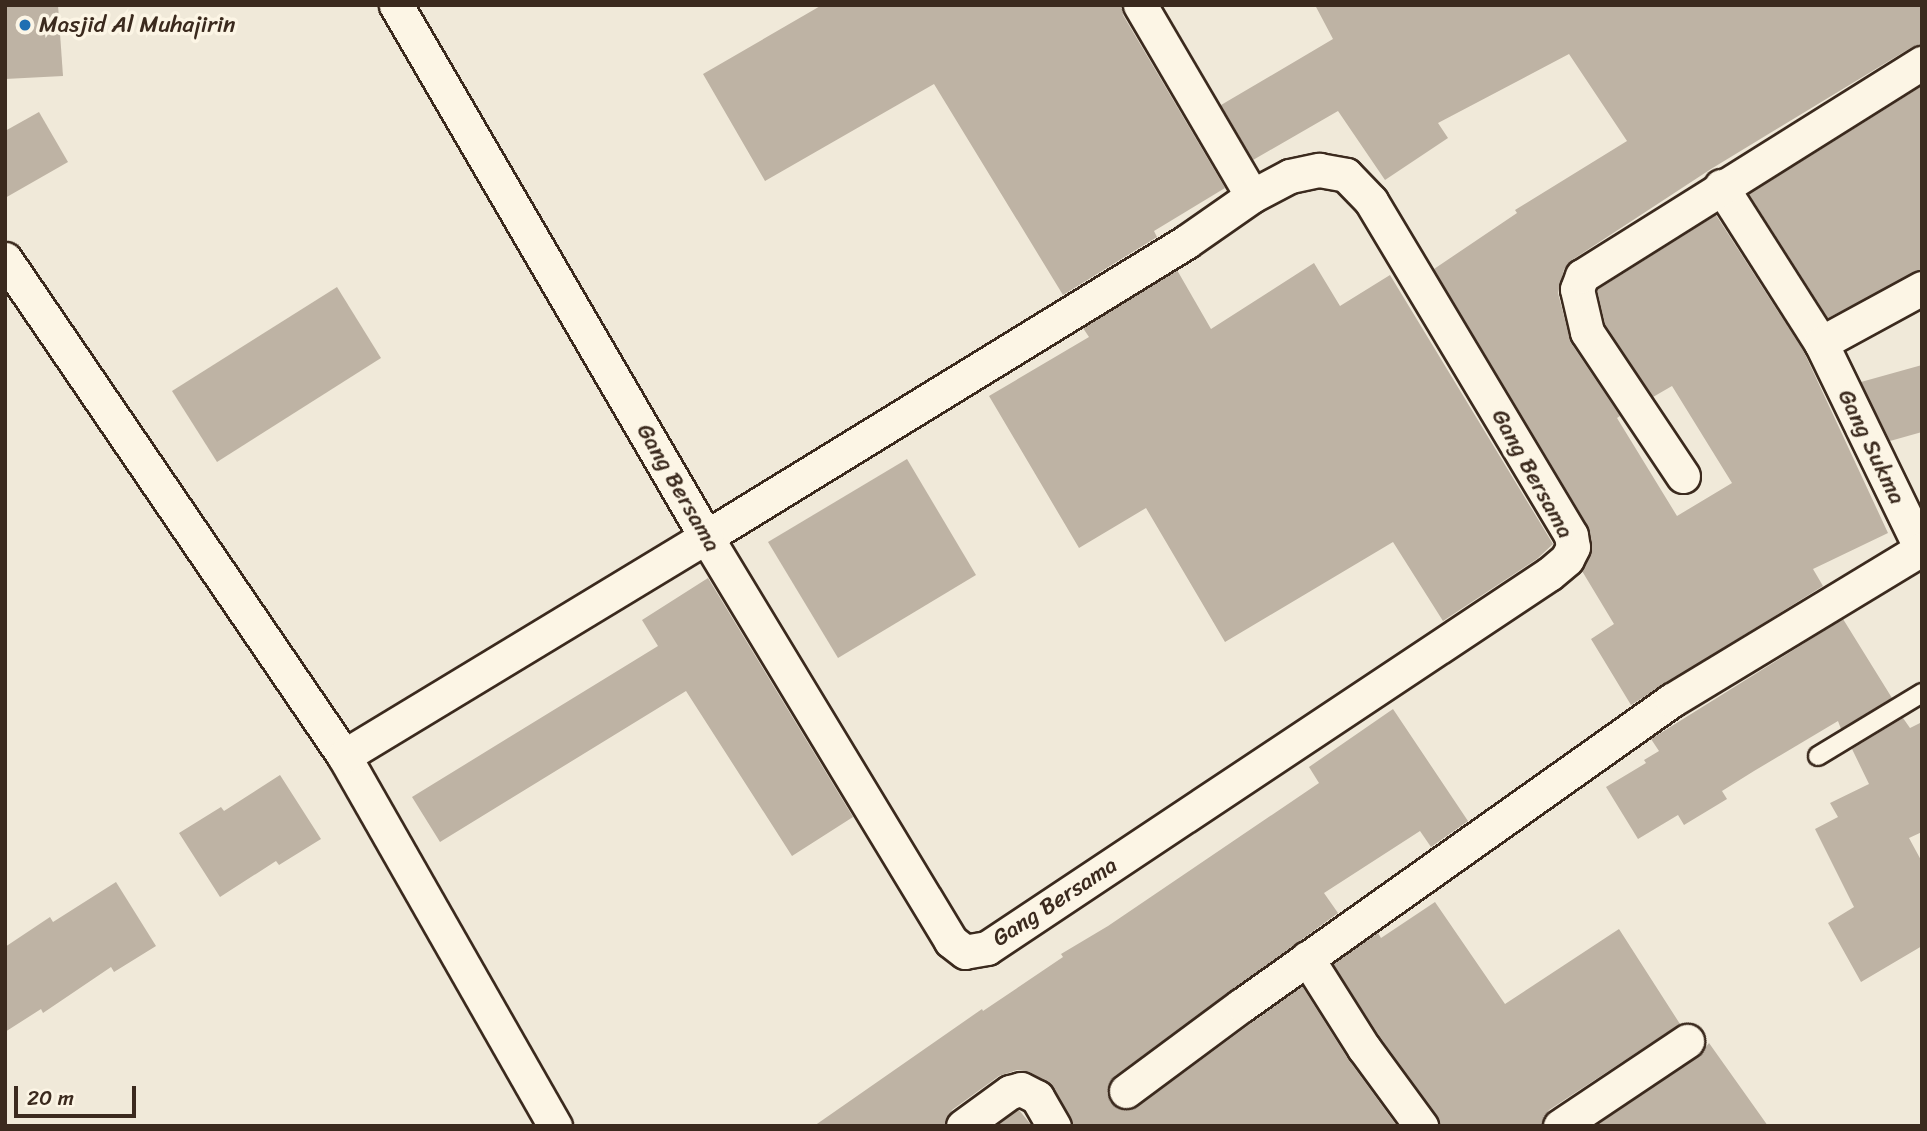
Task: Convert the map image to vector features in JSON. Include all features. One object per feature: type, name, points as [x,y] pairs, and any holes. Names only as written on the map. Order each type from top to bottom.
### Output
[{"type":"street","name":"Gang Bersama","points":[[396,5],[706,537],[951,941],[965,952],[988,948],[1549,574],[1567,559],[1573,547],[1571,535],[1371,201],[1346,175],[1319,170],[1290,176],[1252,196]]},
{"type":"street","points":[[344,756],[1186,242],[1252,196],[1140,5]]},
{"type":"street","points":[[1683,476],[1587,332],[1577,289],[1582,276],[1922,63]]},
{"type":"street","name":"Gang Sukma","points":[[1721,187],[1821,343],[1921,550]]},
{"type":"street","points":[[5,259],[344,756],[555,1126]]},
{"type":"street","points":[[1821,343],[1922,288]]},
{"type":"street","points":[[1126,1091],[1307,958],[1672,700],[1921,550]]},
{"type":"street","points":[[1307,958],[1364,1048],[1421,1126]]},
{"type":"street","points":[[1560,1126],[1687,1041]]},
{"type":"street","points":[[963,1126],[1010,1092],[1021,1089],[1037,1097],[1054,1126]]},
{"type":"lane","points":[[1818,756],[1922,694]]},
{"type":"building","points":[[5,5],[58,5],[63,76],[5,79]]},
{"type":"building","points":[[822,5],[1121,5],[1123,15],[1225,188],[1154,231],[1157,237],[1063,295],[934,84],[765,181],[703,74]]},
{"type":"building","points":[[1315,5],[1922,5],[1922,44],[1912,47],[1711,169],[1572,260],[1564,269],[1558,293],[1571,343],[1620,416],[1617,418],[1677,516],[1732,483],[1672,386],[1653,397],[1605,324],[1597,290],[1716,215],[1804,352],[1888,533],[1813,569],[1823,586],[1631,705],[1591,639],[1614,624],[1582,571],[1592,545],[1588,526],[1434,269],[1517,213],[1515,210],[1627,141],[1569,54],[1438,123],[1448,138],[1385,180],[1338,111],[1253,160],[1221,105],[1333,39]]},
{"type":"building","points":[[1922,86],[1922,269],[1828,318],[1749,194]]},
{"type":"building","points":[[39,112],[68,162],[5,198],[5,131]]},
{"type":"building","points":[[1314,263],[1340,306],[1390,275],[1553,544],[1537,559],[1443,621],[1393,542],[1225,642],[1146,508],[1079,548],[989,396],[1089,337],[1083,328],[1177,270],[1211,329]]},
{"type":"building","points":[[337,287],[381,358],[217,462],[172,391]]},
{"type":"building","points":[[1922,365],[1922,432],[1890,441],[1861,382]]},
{"type":"building","points":[[907,459],[976,575],[838,658],[768,542]]},
{"type":"building","points":[[708,578],[853,817],[792,856],[686,691],[440,842],[412,797],[658,646],[642,620]]},
{"type":"building","points":[[1843,619],[1892,698],[1841,729],[1838,721],[1754,771],[1722,791],[1727,799],[1684,825],[1678,815],[1638,839],[1606,787],[1646,763],[1644,760],[1659,751],[1651,739]]},
{"type":"building","points":[[1393,709],[1468,821],[1431,847],[1420,831],[1324,893],[1338,913],[1115,1076],[1107,1093],[1110,1102],[1118,1108],[1128,1110],[1137,1107],[1302,986],[1348,1059],[1397,1126],[1073,1126],[1053,1087],[1030,1072],[1017,1070],[999,1076],[952,1110],[944,1126],[814,1126],[982,1009],[983,1011],[1063,957],[1061,954],[1108,926],[1319,783],[1309,767]]},
{"type":"building","points":[[1903,718],[1910,728],[1922,722],[1922,832],[1909,838],[1922,862],[1922,946],[1861,982],[1828,923],[1854,907],[1815,829],[1838,817],[1830,803],[1869,784],[1852,749]]},
{"type":"building","points":[[280,775],[321,839],[279,865],[276,861],[220,897],[179,833],[221,807],[224,811]]},
{"type":"building","points":[[116,882],[156,946],[114,972],[111,967],[43,1013],[41,1009],[5,1032],[5,947],[50,917],[53,922]]},
{"type":"building","points":[[1435,902],[1505,1004],[1619,929],[1680,1024],[1549,1110],[1541,1126],[1440,1126],[1437,1115],[1380,1037],[1333,964],[1378,933],[1381,938]]},
{"type":"building","points":[[1709,1043],[1768,1126],[1595,1126],[1698,1057]]},
{"type":"building","points":[[1018,1110],[1032,1126],[996,1126]]},
{"type":"place","name":"Masjid Al Muhajirin","points":[[25,25]]}]
